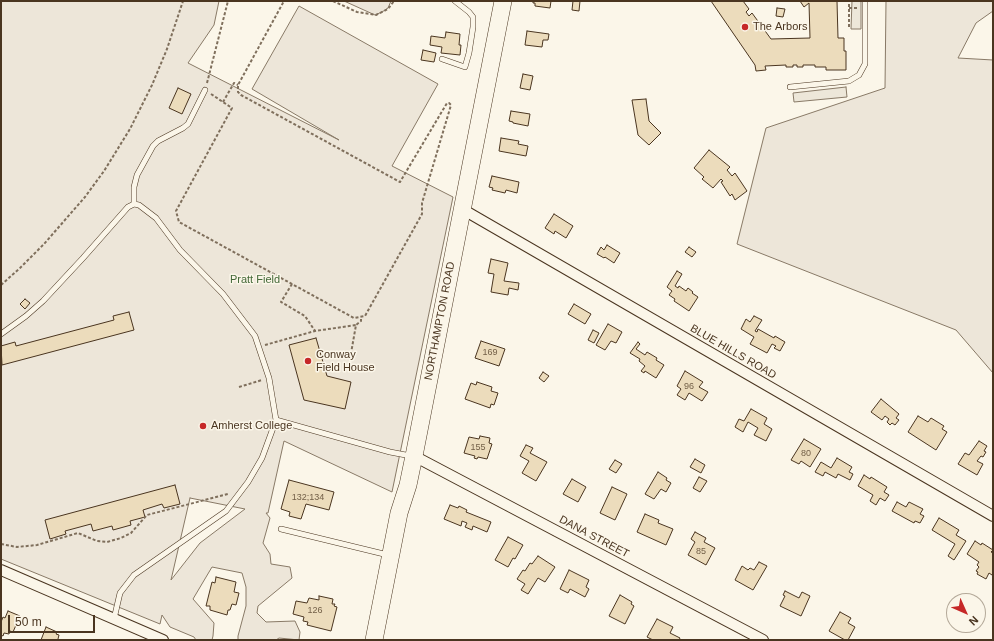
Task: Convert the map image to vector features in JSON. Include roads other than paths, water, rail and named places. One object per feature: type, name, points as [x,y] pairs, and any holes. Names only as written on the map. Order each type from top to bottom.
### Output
[{"type":"highway","name":"NORTHAMPTON ROAD","points":[[374,640],[399,513],[408,485],[414,456],[503,1]]},
{"type":"street","name":"BLUE HILLS ROAD","points":[[462,209],[993,516]]},
{"type":"street","name":"DANA STREET","points":[[414,456],[763,640]]},
{"type":"street","points":[[1,570],[163,640]]},
{"type":"lane","points":[[442,59],[465,67],[469,52],[473,17],[455,1]]},
{"type":"lane","points":[[790,87],[849,81],[859,76],[865,64],[865,1]]},
{"type":"lane","points":[[134,204],[134,187],[137,175],[153,146],[158,141],[188,124],[205,90]]},
{"type":"lane","points":[[1,334],[26,316],[43,301],[84,258],[128,207],[134,204],[139,205],[156,218],[180,250],[223,294],[255,336],[259,346],[269,378],[276,420],[262,458],[248,482],[226,511],[134,575],[120,593],[114,619]]},
{"type":"lane","points":[[276,420],[390,452],[414,456]]},
{"type":"lane","points":[[281,529],[391,556]]},
{"type":"place","name":"The Arbors","points":[[745,27]]},
{"type":"place","name":"Conway Field House","points":[[308,361]]},
{"type":"place","name":"Amherst College","points":[[203,426]]},
{"type":"park label","name":"Pratt Field","points":[[255,280]]}]
